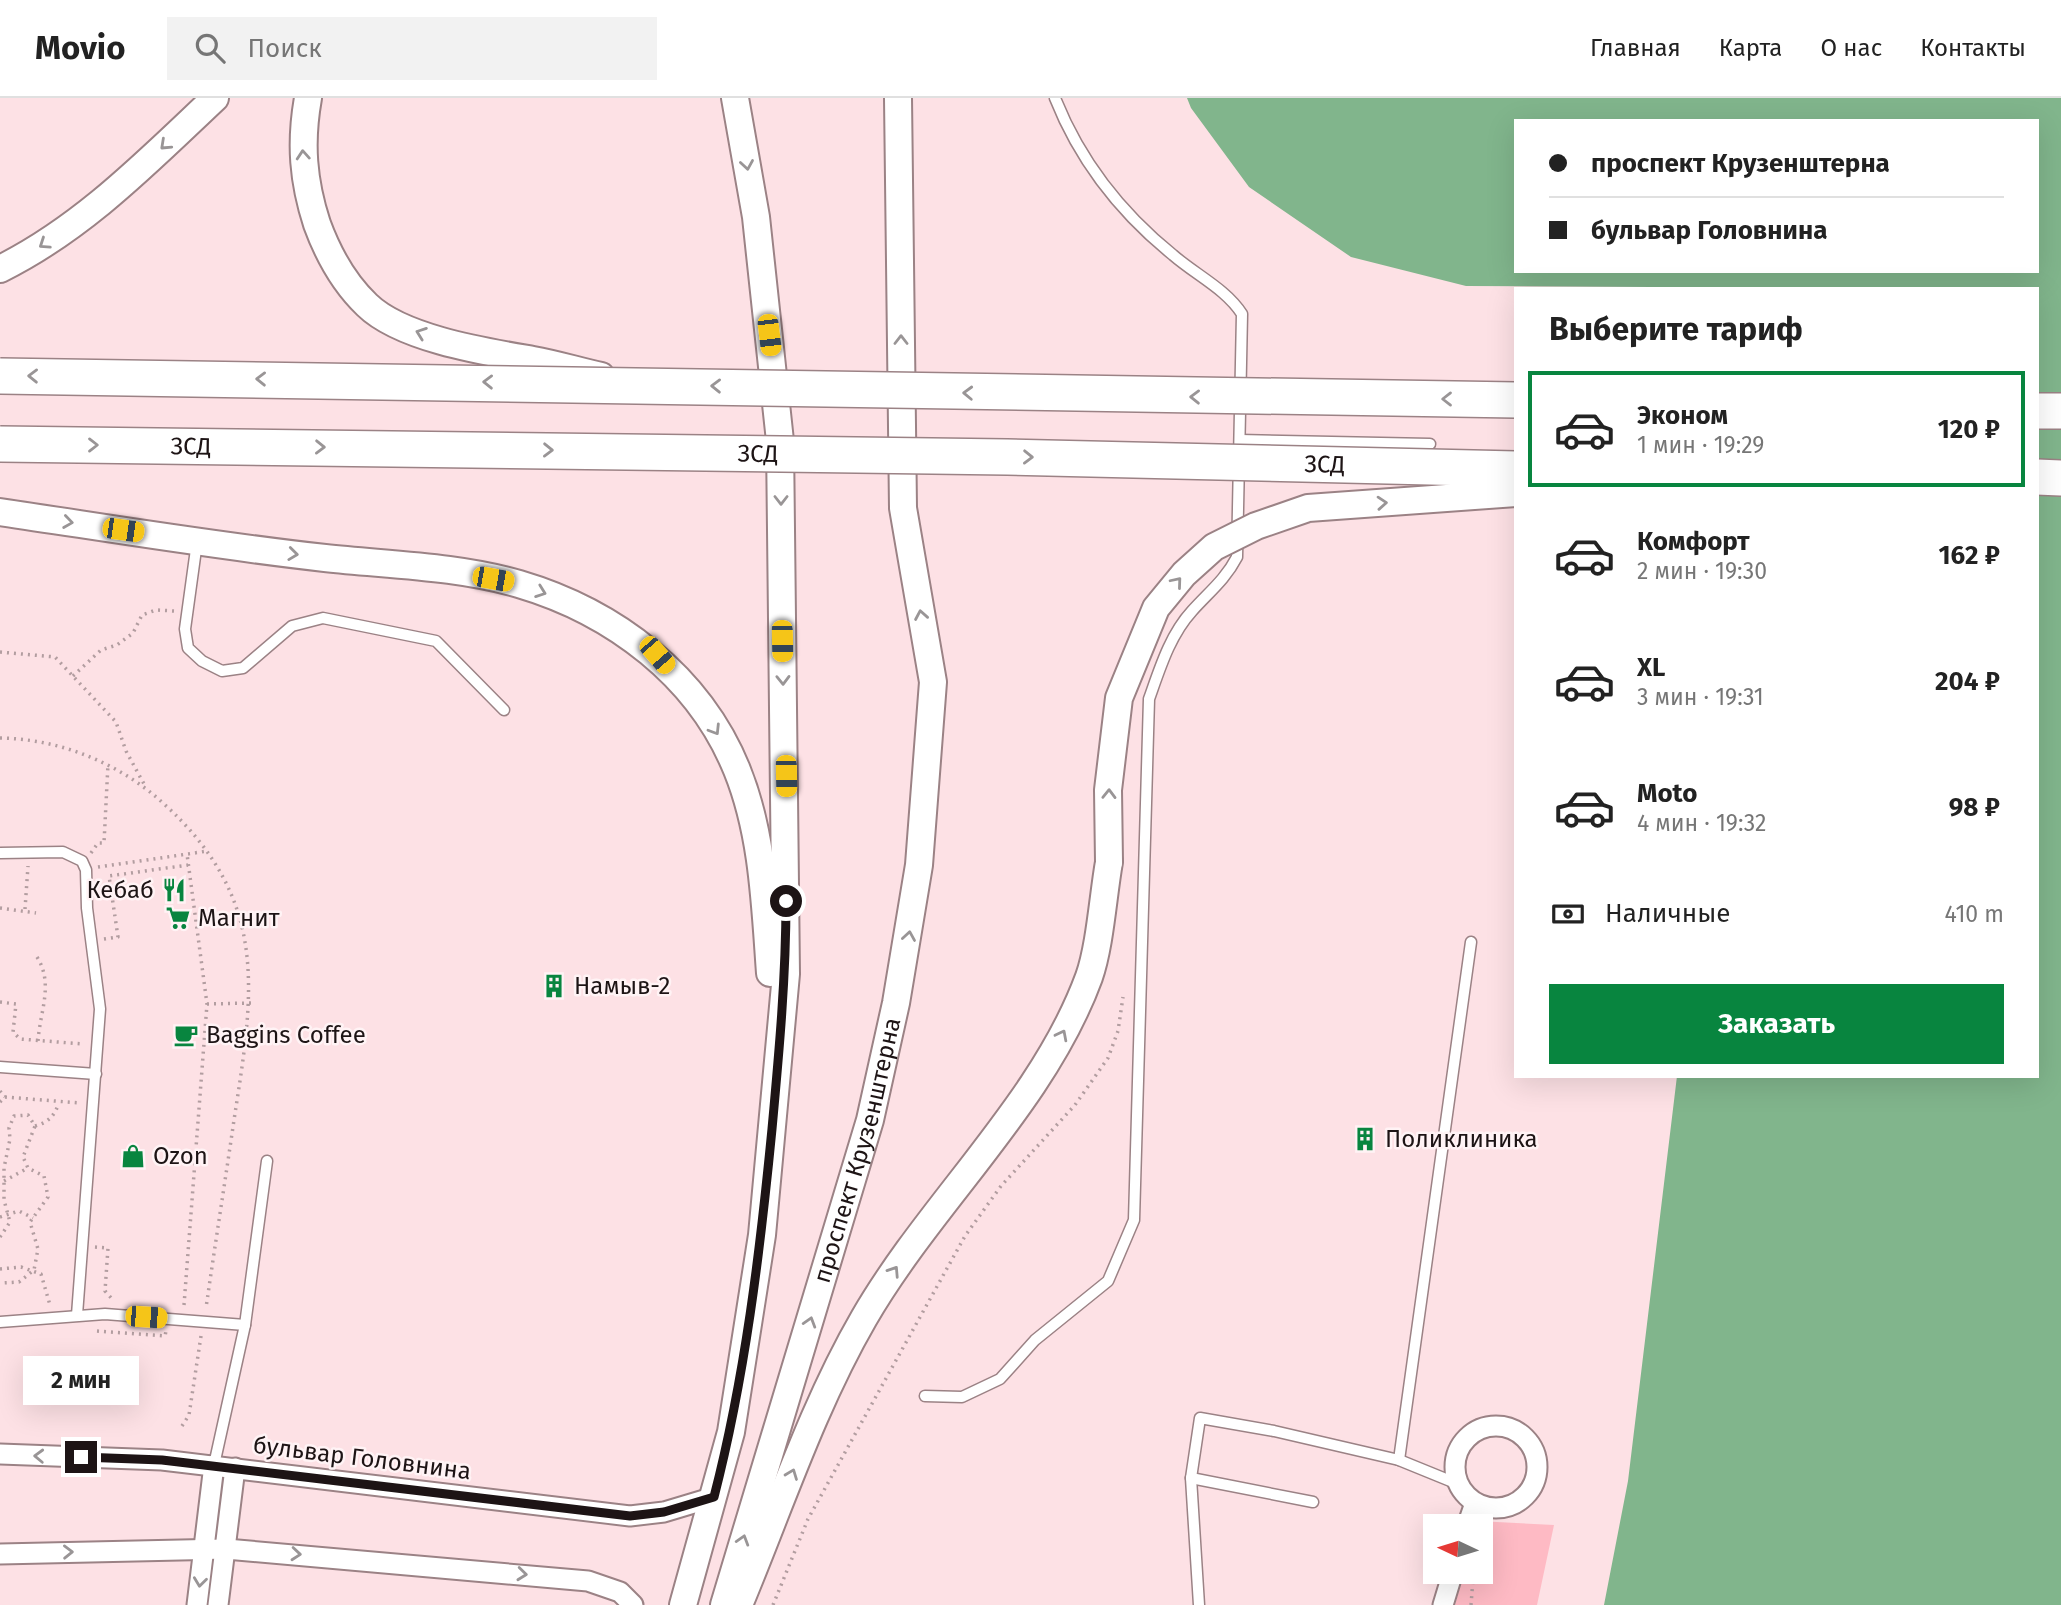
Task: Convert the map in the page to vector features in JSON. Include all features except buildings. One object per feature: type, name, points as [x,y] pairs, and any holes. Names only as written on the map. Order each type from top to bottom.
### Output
[{"type":"highway","points":[[0,376],[629,383],[1000,394],[1514,400]]},
{"type":"highway","points":[[2039,411],[2061,411]]},
{"type":"highway","name":"ЗСД","points":[[0,444],[981,456],[1514,470]]},
{"type":"highway","points":[[2039,477],[2061,478]]},
{"type":"main road","points":[[0,269],[27,256],[86,216],[215,98]]},
{"type":"main road","points":[[308,98],[302,136],[306,189],[327,251],[369,307],[414,331],[484,353],[535,360],[629,383]]},
{"type":"main road","points":[[683,1605],[731,1432],[762,1235],[786,974],[780,441],[756,217],[734,98]]},
{"type":"main road","name":"проспект Крузенштерна","points":[[724,1605],[873,1107],[909,935],[919,865],[933,682],[903,508],[898,98]]},
{"type":"main road","points":[[739,1605],[814,1417],[864,1318],[917,1238],[1027,1094],[1060,1039],[1090,976],[1109,862],[1108,790],[1119,698],[1156,608],[1184,575],[1214,547],[1256,526],[1308,508],[1514,493]]},
{"type":"main road","points":[[0,512],[197,541],[443,570],[518,583],[605,619],[657,655],[693,697],[717,732],[737,770],[758,848],[770,975],[762,1235]]},
{"type":"street","points":[[1493,1426],[1518,1432],[1527,1440],[1537,1464],[1531,1489],[1523,1499],[1500,1509],[1475,1503],[1458,1484],[1456,1458],[1469,1436],[1493,1426]]},
{"type":"street","name":"бульвар Головнина","points":[[0,1454],[162,1460],[214,1465],[630,1516],[664,1512],[714,1497]]},
{"type":"street","points":[[197,1605],[214,1465]]},
{"type":"street","points":[[218,1605],[235,1468]]},
{"type":"street","points":[[1471,1514],[1475,1503]]},
{"type":"street","points":[[0,1554],[226,1549],[588,1581],[620,1592],[633,1605]]},
{"type":"street","points":[[1443,1605],[1449,1584]]},
{"type":"lane","points":[[925,1396],[962,1397],[1000,1379],[1035,1340],[1108,1281],[1134,1220],[1149,699],[1175,634],[1192,610],[1228,575],[1237,557],[1242,314],[1232,298],[1160,245],[1121,207],[1075,143],[1055,98]]},
{"type":"lane","points":[[1240,440],[1430,444]]},
{"type":"lane","points":[[197,541],[186,611],[188,648],[202,662],[222,671],[243,668],[292,626],[308,619],[323,618],[436,641],[504,710]]},
{"type":"lane","points":[[0,853],[29,855],[62,852],[82,861],[86,870],[87,908],[100,1009],[77,1315]]},
{"type":"lane","points":[[1399,1460],[1471,942]]},
{"type":"lane","points":[[0,1067],[96,1074]]},
{"type":"lane","points":[[214,1465],[245,1325],[267,1161]]},
{"type":"lane","points":[[0,1322],[77,1315],[245,1325]]},
{"type":"lane","points":[[1199,1605],[1191,1478],[1200,1419],[1274,1431],[1399,1460],[1458,1484]]},
{"type":"lane","points":[[1191,1478],[1313,1502]]},
{"type":"path","points":[[73,676],[101,650],[117,645],[133,633],[142,615],[156,610],[186,611]]},
{"type":"path","points":[[0,652],[55,657],[116,722],[126,751],[145,786]]},
{"type":"path","points":[[0,737],[20,738],[69,749],[108,764],[145,786],[181,819],[208,851],[228,882],[242,921],[251,1003],[189,1415],[182,1426]]},
{"type":"path","points":[[98,843],[104,844],[108,764]]},
{"type":"path","points":[[86,870],[208,851]]},
{"type":"path","points":[[184,1307],[207,1003],[187,854]]},
{"type":"path","points":[[25,909],[29,855]]},
{"type":"path","points":[[112,938],[118,937],[109,876],[188,865]]},
{"type":"path","points":[[0,908],[25,909],[36,913]]},
{"type":"path","points":[[37,957],[47,981],[46,996],[40,1008],[38,1041]]},
{"type":"path","points":[[773,1605],[808,1519],[965,1236],[1001,1186],[1075,1105],[1108,1058],[1118,1031],[1124,996]]},
{"type":"path","points":[[0,1002],[16,1004],[13,1032],[20,1039],[98,1045]]},
{"type":"path","points":[[207,1003],[251,1003]]},
{"type":"path","points":[[0,1091],[5,1097],[93,1104]]},
{"type":"path","points":[[0,1102],[5,1097]]},
{"type":"path","points":[[35,1126],[46,1123],[55,1115],[60,1102]]},
{"type":"path","points":[[0,1237],[8,1230],[9,1214],[4,1200],[4,1181],[11,1121],[22,1114],[28,1115],[35,1126]]},
{"type":"path","points":[[0,1283],[19,1282],[34,1270],[38,1250],[29,1228],[48,1197],[48,1185],[44,1176],[28,1168],[23,1153],[35,1126]]},
{"type":"path","points":[[4,1181],[28,1168]]},
{"type":"path","points":[[0,1217],[24,1211],[33,1218]]},
{"type":"path","points":[[104,1248],[108,1248],[105,1291],[115,1302]]},
{"type":"path","points":[[0,1269],[21,1267],[34,1270],[45,1281],[52,1319]]},
{"type":"path","points":[[103,1332],[151,1335]]},
{"type":"path","points":[[1471,1605],[1472,1584]]},
{"type":"shaded area","points":[[1187,98],[2061,98],[2061,1605],[1604,1605],[1628,1481],[1677,1078],[2039,1078],[2039,287],[1466,286],[1351,257],[1249,187],[1191,108]]},
{"type":"shaded area","points":[[1493,1522],[1554,1525],[1537,1605],[1455,1605],[1461,1584],[1493,1584]]},
{"type":"place","name":"Кебаб","points":[[174,890]]},
{"type":"place","name":"Магнит","points":[[178,918]]},
{"type":"place","name":"Намыв-2","points":[[554,986]]},
{"type":"place","name":"Baggins Coffee","points":[[186,1035]]},
{"type":"place","name":"Поликлиника","points":[[1365,1139]]},
{"type":"place","name":"Ozon","points":[[133,1156]]},
{"type":"route","points":[[81,1457],[162,1460],[630,1516],[664,1512],[714,1497],[731,1432],[762,1235],[786,974],[786,901]]}]
